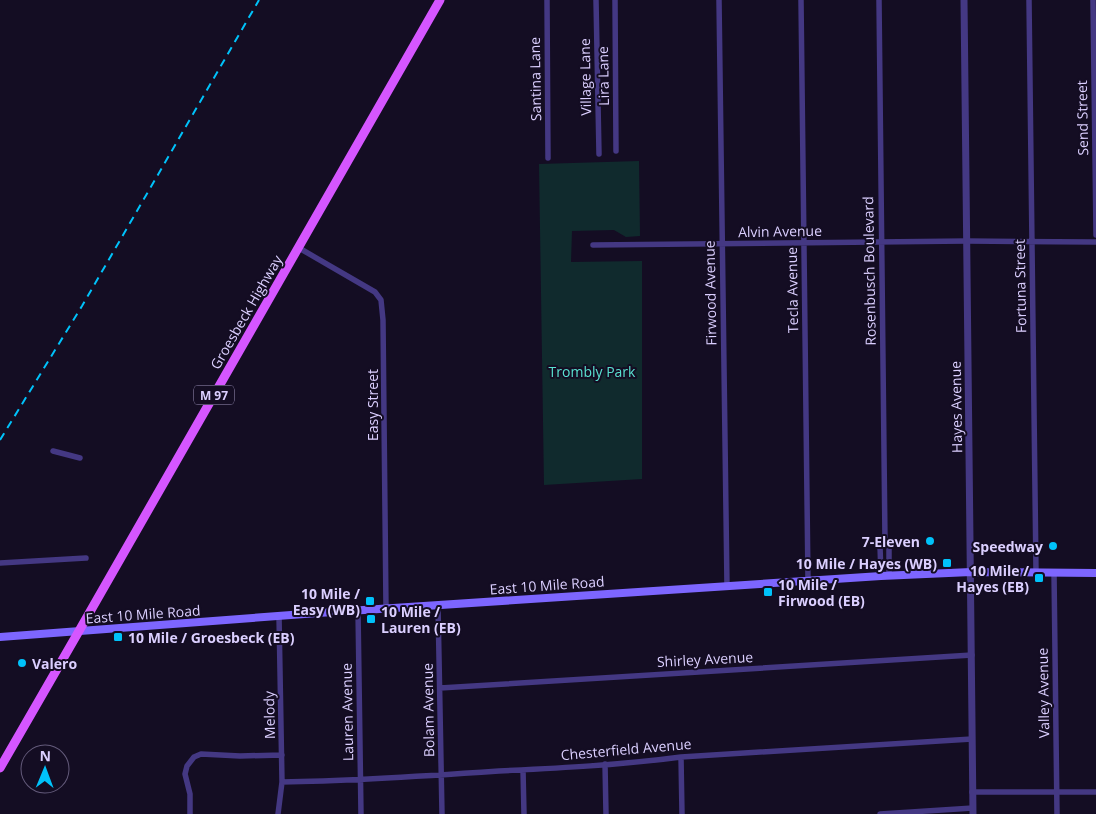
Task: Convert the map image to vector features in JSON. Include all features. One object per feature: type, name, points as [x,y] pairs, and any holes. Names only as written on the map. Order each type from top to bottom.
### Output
[{"type":"main road","name":"Groesbeck Highway","points":[[0,768],[440,0]]},
{"type":"main road","name":"East 10 Mile Road","points":[[0,638],[386,608],[881,576],[971,572],[1096,573]]},
{"type":"street","name":"Santina Lane","points":[[546,0],[548,158]]},
{"type":"street","name":"Village Lane","points":[[596,0],[599,154]]},
{"type":"street","name":"Lira Lane","points":[[615,0],[616,151]]},
{"type":"street","name":"Firwood Avenue","points":[[719,0],[727,586]]},
{"type":"street","name":"Tecla Avenue","points":[[801,0],[808,581]]},
{"type":"street","name":"Rosenbusch Boulevard","points":[[879,0],[885,541],[889,546],[890,576]]},
{"type":"street","name":"Hayes Avenue","points":[[964,0],[973,811]]},
{"type":"street","name":"Fortuna Street","points":[[1029,0],[1036,572]]},
{"type":"street","name":"Send Street","points":[[1092,0],[1096,235]]},
{"type":"street","name":"Alvin Avenue","points":[[593,245],[967,241],[1096,242]]},
{"type":"street","name":"Easy Street","points":[[299,248],[375,292],[381,300],[383,320],[386,608]]},
{"type":"street","points":[[53,451],[80,458]]},
{"type":"street","name":"Rosenbusch Boulevard","points":[[881,576],[880,546],[885,541]]},
{"type":"street","points":[[0,563],[86,558]]},
{"type":"street","name":"Valley Avenue","points":[[1054,572],[1057,814]]},
{"type":"street","name":"Bolam Avenue","points":[[438,605],[442,814]]},
{"type":"street","name":"Lauren Avenue","points":[[358,610],[361,814]]},
{"type":"street","name":"Melody","points":[[278,814],[282,782],[279,616]]},
{"type":"street","name":"Shirley Avenue","points":[[440,688],[972,655]]},
{"type":"street","name":"Chesterfield Avenue","points":[[282,782],[321,782],[523,770],[681,757],[972,739]]},
{"type":"street","points":[[190,814],[190,794],[186,774],[187,766],[194,757],[200,754],[282,756]]},
{"type":"street","points":[[681,757],[682,814]]},
{"type":"street","points":[[605,764],[606,814]]},
{"type":"street","points":[[523,770],[524,814]]},
{"type":"street","points":[[972,792],[1096,792]]},
{"type":"street","points":[[880,814],[973,811]]},
{"type":"green space","name":"Trombly Park","points":[[639,161],[640,236],[626,237],[614,230],[572,231],[571,262],[642,261],[642,479],[544,485],[539,164]]},
{"type":"railway","points":[[0,440],[82,306],[259,0]]},
{"type":"place","name":"7-Eleven","points":[[930,541]]},
{"type":"place","name":"Speedway","points":[[1053,546]]},
{"type":"place","name":"10 Mile / Hayes (WB)","points":[[947,563]]},
{"type":"place","name":"10 Mile / Hayes (EB)","points":[[1039,578]]},
{"type":"place","name":"10 Mile / Firwood (EB)","points":[[768,592]]},
{"type":"place","name":"10 Mile / Easy (WB)","points":[[370,601]]},
{"type":"place","name":"10 Mile / Lauren (EB)","points":[[371,619]]},
{"type":"place","name":"10 Mile / Groesbeck (EB)","points":[[118,637]]},
{"type":"place","name":"Valero","points":[[22,663]]}]
